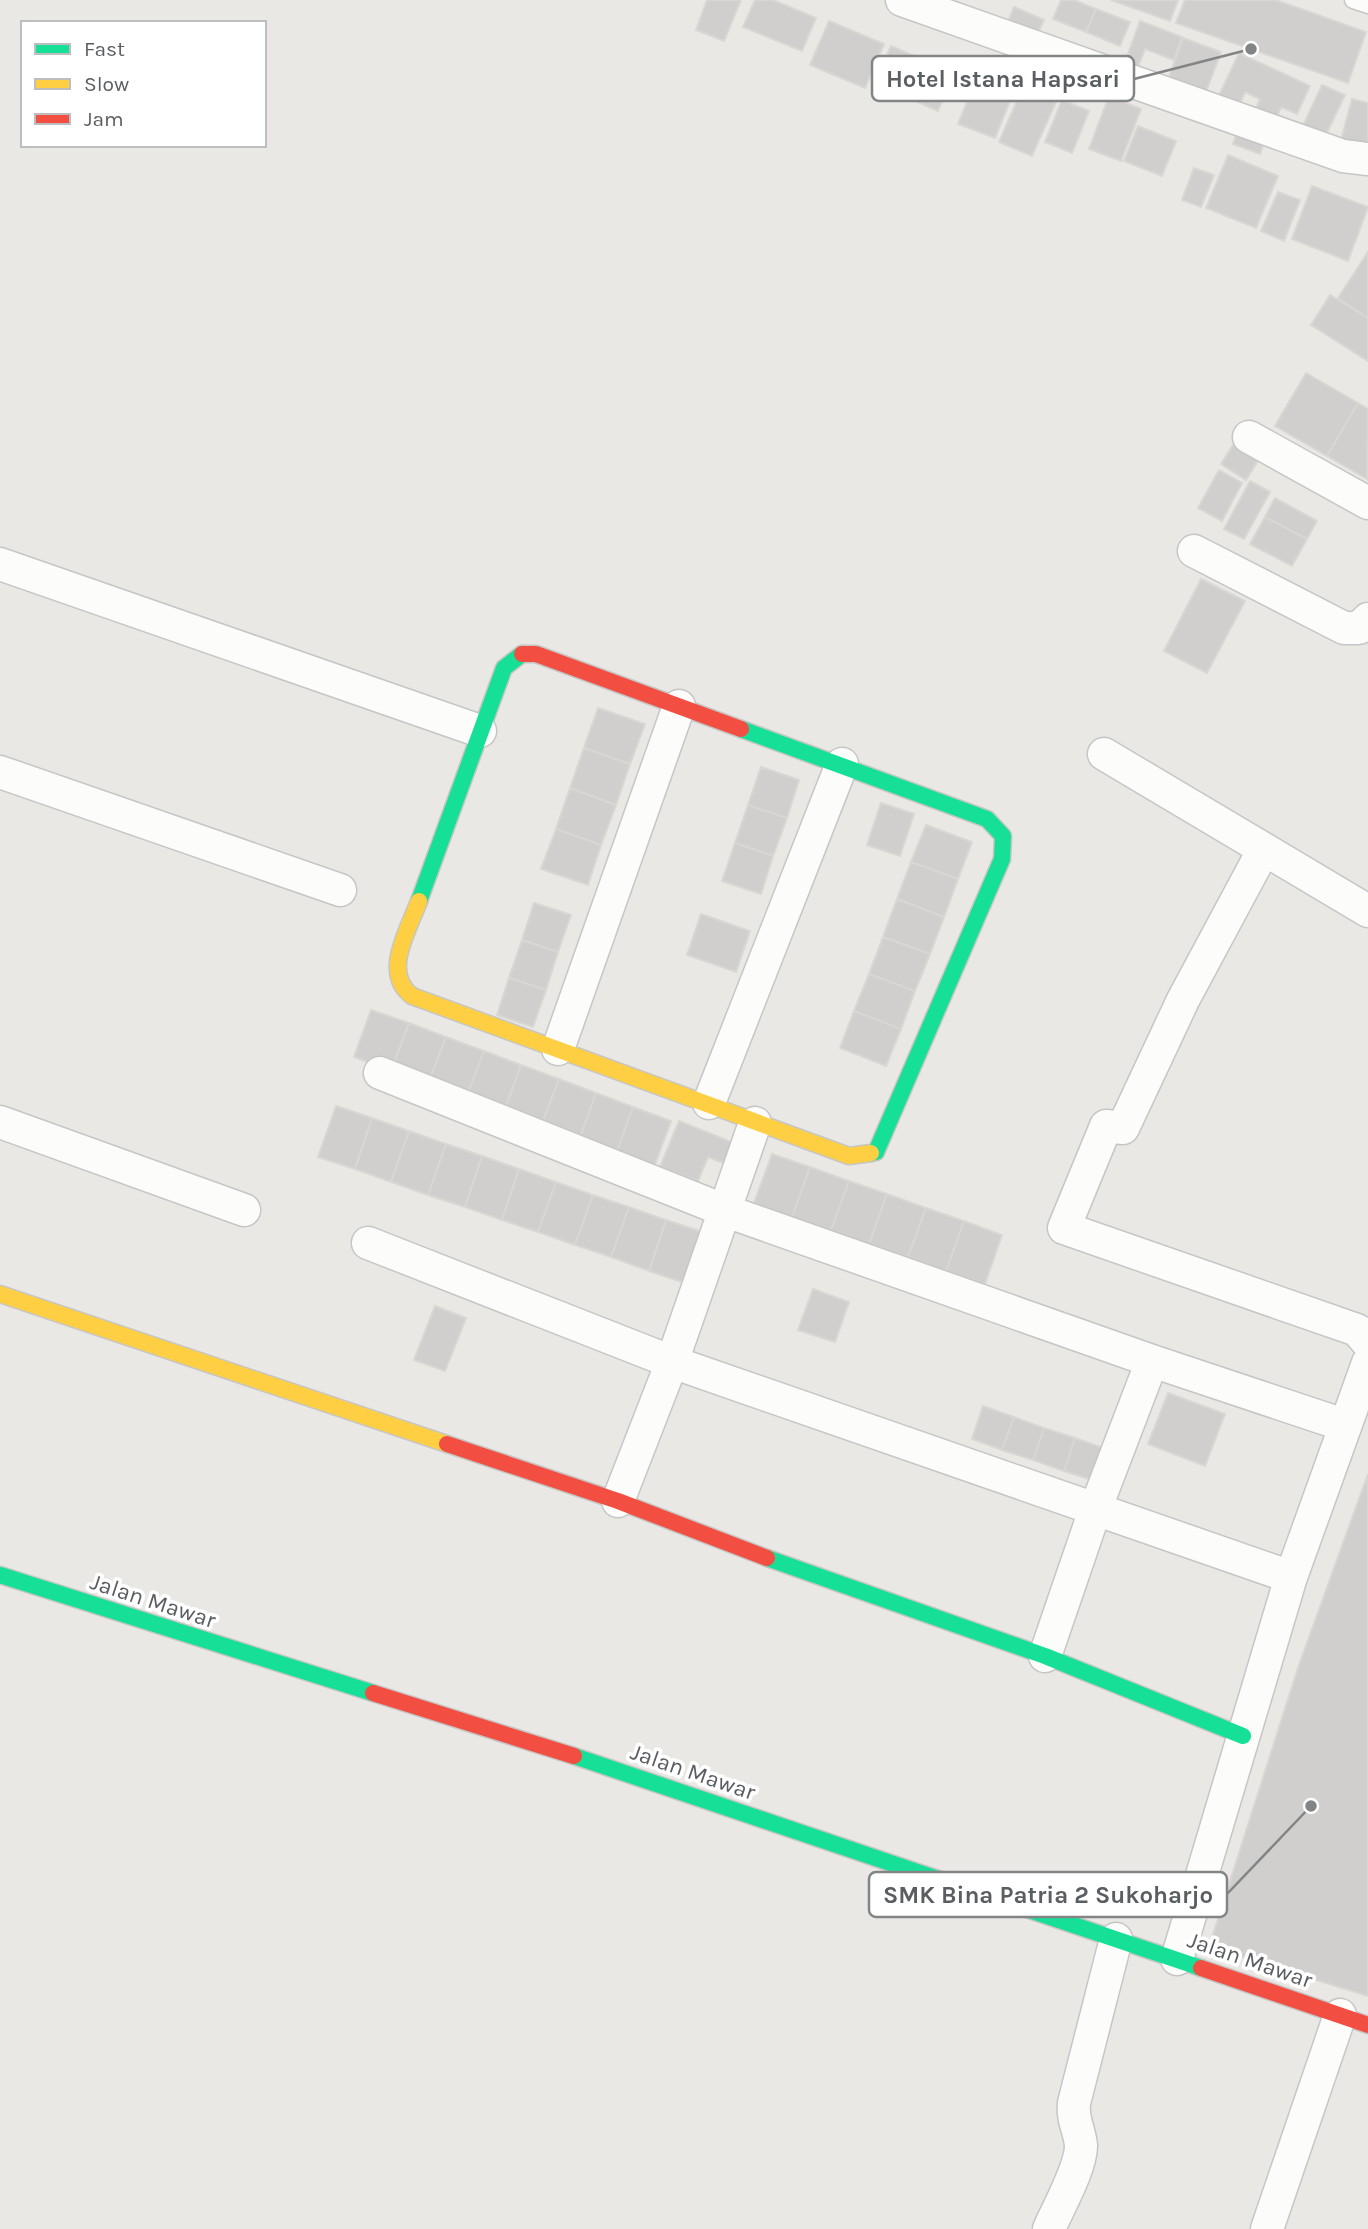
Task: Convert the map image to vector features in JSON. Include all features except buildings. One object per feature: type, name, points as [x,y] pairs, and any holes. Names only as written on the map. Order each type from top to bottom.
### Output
[{"type":"street","points":[[902,0],[1343,156],[1368,159]]},
{"type":"street","points":[[1250,437],[1368,503]]},
{"type":"street","points":[[1194,551],[1344,628],[1359,628],[1368,619]]},
{"type":"street","points":[[0,564],[480,731]]},
{"type":"street","points":[[522,654],[536,654],[679,706],[842,764],[987,819],[998,826],[1005,846],[876,1152],[849,1156],[755,1123],[709,1103],[412,996],[398,981],[396,970],[400,954],[504,668],[522,654]]},
{"type":"street","points":[[558,1049],[679,706]]},
{"type":"street","points":[[1104,754],[1368,911]]},
{"type":"street","points":[[709,1103],[842,764]]},
{"type":"street","points":[[0,772],[340,890]]},
{"type":"street","points":[[1264,849],[1183,1000],[1123,1129],[1107,1126],[1064,1228],[1357,1330],[1368,1343]]},
{"type":"street","points":[[380,1073],[726,1211],[1152,1361],[1344,1425]]},
{"type":"street","points":[[0,1122],[244,1210]]},
{"type":"street","points":[[618,1501],[672,1362],[755,1123]]},
{"type":"street","points":[[368,1243],[672,1362],[1291,1577]]},
{"type":"street","points":[[0,1294],[618,1501],[846,1588],[1045,1656],[1243,1736]]},
{"type":"street","points":[[1045,1656],[1095,1510],[1152,1361]]},
{"type":"street","points":[[1177,1959],[1291,1577],[1368,1363]]},
{"type":"street","name":"Jalan Mawar","points":[[0,1575],[130,1618],[531,1741],[1354,2020]]},
{"type":"street","points":[[1049,2229],[1079,2158],[1081,2144],[1073,2118],[1074,2103],[1116,1939]]},
{"type":"street","points":[[1267,2229],[1354,2020]]},
{"type":"lane","points":[[1353,0],[1368,5]]},
{"type":"traffic: fast","points":[[419,901],[504,668],[522,654]]},
{"type":"traffic: fast","points":[[741,729],[987,819],[1003,836],[1002,859],[876,1152],[871,1153]]},
{"type":"traffic: fast","points":[[767,1558],[1045,1656],[1243,1736]]},
{"type":"traffic: fast","points":[[0,1575],[373,1693]]},
{"type":"traffic: fast","points":[[574,1756],[1201,1968]]},
{"type":"traffic: slow","points":[[419,901],[404,937],[398,963],[403,986],[412,996],[849,1156],[871,1153]]},
{"type":"traffic: slow","points":[[0,1294],[447,1444]]},
{"type":"traffic: jam","points":[[522,654],[536,654],[741,729]]},
{"type":"traffic: jam","points":[[447,1444],[618,1501],[767,1558]]},
{"type":"traffic: jam","points":[[373,1693],[574,1756]]},
{"type":"traffic: jam","points":[[1201,1968],[1368,2025]]},
{"type":"place","name":"Hotel Istana Hapsari","points":[[1251,49]]},
{"type":"place","name":"SMK Bina Patria 2 Sukoharjo","points":[[1311,1806]]}]
